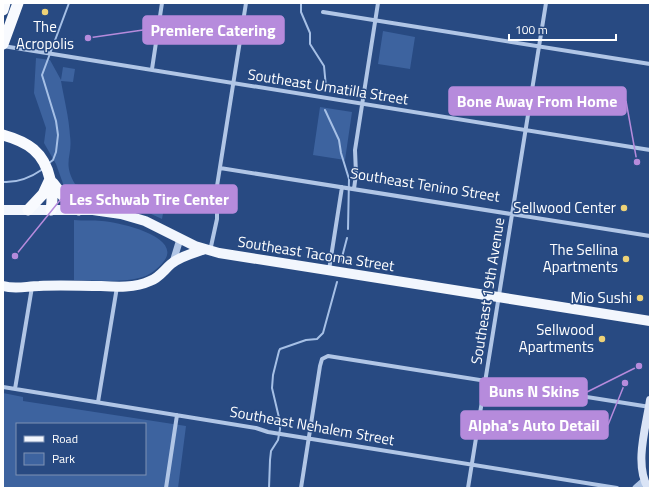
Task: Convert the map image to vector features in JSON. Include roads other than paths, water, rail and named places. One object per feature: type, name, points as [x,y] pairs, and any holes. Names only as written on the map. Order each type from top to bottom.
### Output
[{"type":"highway","points":[[3,10],[6,3]]},
{"type":"highway","points":[[3,45],[18,3]]},
{"type":"highway","points":[[3,135],[21,141],[34,149],[44,162],[53,194],[51,210]]},
{"type":"highway","points":[[28,210],[43,194],[50,179]]},
{"type":"highway","points":[[50,179],[63,196],[79,210]]},
{"type":"main road","points":[[3,210],[106,211],[134,217],[157,226],[180,239]]},
{"type":"main road","name":"Southeast Tacoma Street","points":[[180,239],[208,250],[228,255],[650,321]]},
{"type":"main road","points":[[3,286],[12,288],[136,285],[151,281],[165,272],[172,264],[189,254],[208,250]]},
{"type":"main road","points":[[646,485],[641,462],[650,405]]},
{"type":"street","points":[[152,69],[162,3]]},
{"type":"street","points":[[208,250],[217,219],[217,186],[246,3]]},
{"type":"street","points":[[354,189],[356,174],[355,150],[378,3]]},
{"type":"street","name":"Southeast 19th Avenue","points":[[468,488],[546,3]]},
{"type":"street","points":[[323,12],[650,64]]},
{"type":"street","name":"Southeast Umatilla Street","points":[[3,45],[362,105],[650,150]]},
{"type":"street","name":"Southeast Tenino Street","points":[[220,168],[650,236]]},
{"type":"street","points":[[329,271],[344,187]]},
{"type":"street","points":[[172,264],[180,239]]},
{"type":"street","points":[[98,402],[117,286]]},
{"type":"street","points":[[15,389],[32,287]]},
{"type":"street","points":[[301,488],[320,366],[324,358],[331,356],[650,405]]},
{"type":"street","name":"Southeast Nehalem Street","points":[[3,387],[256,428],[268,432],[309,439],[617,488]]},
{"type":"street","points":[[166,488],[177,415]]},
{"type":"street","points":[[636,488],[646,485]]},
{"type":"waterway","points":[[49,163],[53,160],[56,152],[58,135],[56,121],[42,75],[69,3]]},
{"type":"waterway","points":[[301,3],[301,12],[310,33],[310,44],[324,66],[326,87]]},
{"type":"waterway","points":[[325,110],[339,140],[341,153],[349,179],[348,229]]},
{"type":"waterway","points":[[3,182],[14,182],[24,179],[43,169]]},
{"type":"waterway","points":[[341,261],[347,238]]},
{"type":"waterway","points":[[269,488],[271,451],[278,440],[280,429],[280,422],[272,388],[273,375],[279,351],[280,349],[306,340],[317,339],[323,333],[337,282]]},
{"type":"place","name":"The Acropolis","points":[[45,12]]},
{"type":"place","name":"Premiere Catering","points":[[88,38]]},
{"type":"place","name":"Bone Away From Home","points":[[637,162]]},
{"type":"place","name":"Sellwood Center","points":[[624,208]]},
{"type":"place","name":"Les Schwab Tire Center","points":[[15,256]]},
{"type":"place","name":"The Sellina Apartments","points":[[626,259]]},
{"type":"place","name":"Mio Sushi","points":[[640,298]]},
{"type":"place","name":"Sellwood Apartments","points":[[602,339]]},
{"type":"place","name":"Buns N Skins","points":[[639,366]]},
{"type":"place","name":"Alpha's Auto Detail","points":[[625,383]]}]
